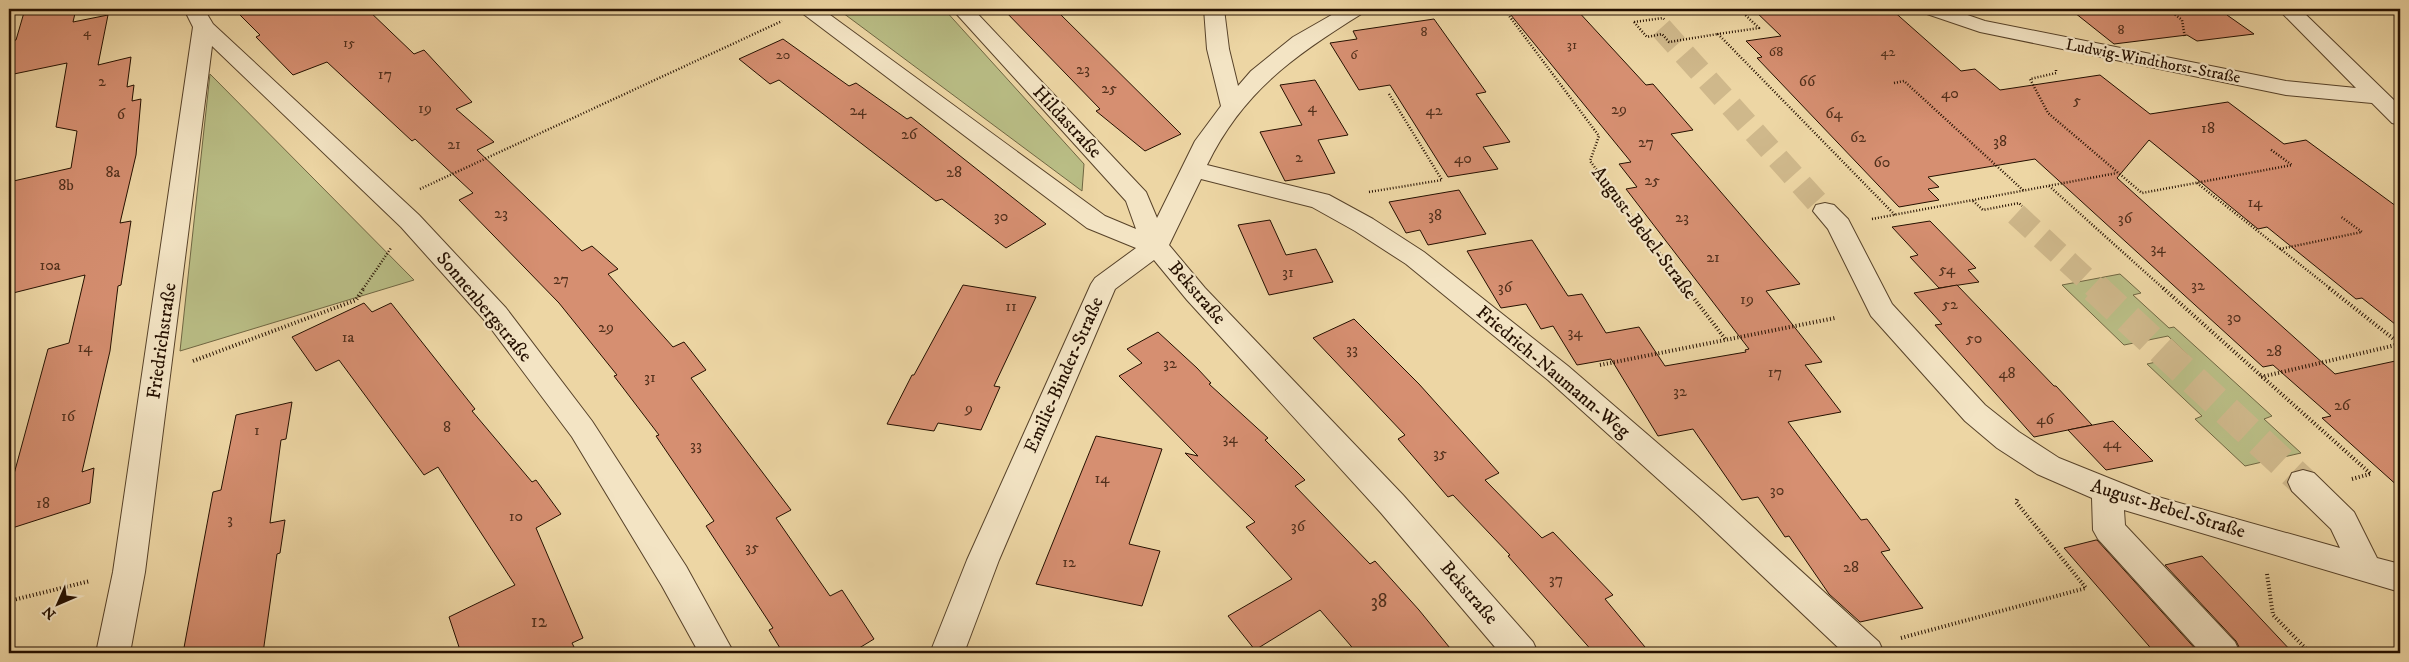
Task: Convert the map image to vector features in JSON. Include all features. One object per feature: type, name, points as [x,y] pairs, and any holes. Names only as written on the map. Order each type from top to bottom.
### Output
[{"type":"street","name":"Hildastraße","points":[[962,9],[1137,198],[1156,246]]},
{"type":"street","points":[[1214,9],[1218,49],[1232,106]]},
{"type":"street","name":"Emilie-Binder-Straße","points":[[947,653],[983,560],[1104,284],[1156,246],[1207,141],[1232,106],[1259,76],[1301,42],[1356,9]]},
{"type":"street","name":"Ludwig-Windthorst-Straße","points":[[1931,9],[1980,26],[2286,88],[2379,97]]},
{"type":"street","points":[[2288,9],[2400,118]]},
{"type":"street","name":"Bekstraße","points":[[799,13],[1096,222],[1156,246],[1196,294],[1392,504],[1521,653]]},
{"type":"street","name":"Sonnenbergstraße","points":[[199,18],[410,220],[496,315],[582,429],[674,576],[716,653]]},
{"type":"street","name":"Friedrichstraße","points":[[113,653],[129,572],[158,374],[199,18]]},
{"type":"street","name":"Friedrich-Naumann-Weg","points":[[1192,169],[1320,201],[1364,225],[1415,258],[1558,374],[1709,506],[1865,651]]},
{"type":"street","name":"August-Bebel-Straße","points":[[1832,218],[1881,309],[1975,413],[2008,440],[2048,466],[2107,492],[2146,506],[2400,578]]},
{"type":"street","points":[[2303,482],[2343,520],[2366,568]]},
{"type":"street","points":[[2107,492],[2109,530],[2222,653]]},
{"type":"path","name":"August-Bebel-Straße","points":[[1504,9],[1600,136],[1590,161],[1726,340]]},
{"type":"path","points":[[1665,20],[1663,18],[1634,22],[1647,36],[1662,34],[1669,42],[1759,28],[1739,9]]},
{"type":"path","points":[[390,202],[799,13]]},
{"type":"path","points":[[1718,34],[1895,215],[2117,173]]},
{"type":"path","points":[[2057,42],[2056,73],[2030,78],[2048,113],[2142,193],[2292,165],[2270,149]]},
{"type":"path","points":[[1894,83],[1904,82],[2024,191]]},
{"type":"path","points":[[1369,192],[1442,180],[1389,94]]},
{"type":"path","points":[[2197,183],[2400,344]]},
{"type":"path","points":[[2049,186],[2370,474]]},
{"type":"path","points":[[1973,201],[1983,210],[2019,204],[2022,206]]},
{"type":"path","points":[[2280,249],[2362,232],[2340,216]]},
{"type":"path","points":[[158,374],[356,300],[410,220]]},
{"type":"path","points":[[1597,365],[1835,318]]},
{"type":"path","points":[[2261,377],[2400,344]]},
{"type":"path","points":[[1865,651],[2086,588],[2016,502],[2018,497]]},
{"type":"path","points":[[9,600],[129,572]]},
{"type":"path","points":[[2269,587],[2273,615],[2310,653]]},
{"type":"green space","points":[[944,9],[1084,164],[1082,191],[839,10]]},
{"type":"green space","points":[[210,74],[414,280],[180,351]]},
{"type":"green space","points":[[2120,274],[2141,293],[2133,295],[2169,328],[2174,327],[2272,416],[2264,419],[2301,453],[2245,466],[2195,419],[2202,416],[2147,364],[2188,355],[2168,336],[2124,345],[2062,285]]},
{"type":"building","points":[[25,9],[76,9],[73,22],[108,15],[98,65],[131,57],[127,87],[134,85],[132,101],[141,99],[136,155],[120,223],[131,221],[121,285],[118,286],[110,351],[82,472],[94,468],[90,503],[9,529],[9,510],[14,474],[48,349],[69,343],[85,275],[9,294],[9,182],[71,168],[77,131],[56,127],[67,63],[9,75],[9,41],[16,40]]},
{"type":"building","points":[[234,9],[367,9],[414,54],[424,50],[472,102],[456,109],[494,142],[477,150],[582,251],[592,246],[618,269],[608,274],[673,347],[684,342],[706,370],[691,378],[791,510],[776,518],[830,596],[842,590],[874,639],[851,653],[783,653],[769,630],[773,628],[706,526],[714,521],[656,436],[659,435],[614,376],[617,375],[559,303],[459,200],[473,193],[415,139],[412,141],[327,62],[293,75],[256,37],[260,35]]},
{"type":"building","points":[[1003,9],[1055,9],[1181,134],[1145,151],[1096,111],[1100,109]]},
{"type":"building","points":[[1506,9],[1576,9],[1646,85],[1653,84],[1693,130],[1671,134],[1800,284],[1766,291],[1822,362],[1805,365],[1841,412],[1788,422],[1861,520],[1867,519],[1890,550],[1881,552],[1923,608],[1860,622],[1829,594],[1789,536],[1785,537],[1758,497],[1742,500],[1693,429],[1658,436],[1611,359],[1577,365],[1553,326],[1541,329],[1526,304],[1501,308],[1467,251],[1532,240],[1568,296],[1582,294],[1606,333],[1639,327],[1665,366],[1746,352],[1745,350],[1749,349],[1626,189],[1637,187],[1619,164],[1631,162]]},
{"type":"building","points":[[1753,9],[1891,9],[1961,71],[1975,69],[2000,90],[2100,75],[2150,114],[2228,102],[2284,144],[2306,140],[2400,209],[2400,328],[2362,298],[2356,299],[2267,227],[2258,229],[2149,140],[2117,178],[2335,374],[2400,360],[2400,488],[2322,418],[2331,416],[2273,365],[2263,367],[2035,159],[1928,177],[1939,187],[1928,189],[1939,200],[1899,207],[1757,58],[1762,57],[1746,41],[1781,36]]},
{"type":"building","points":[[2070,9],[2226,9],[2227,15],[2254,34],[2197,41],[2187,35],[2114,44]]},
{"type":"building","points":[[1434,19],[1486,92],[1476,94],[1510,142],[1483,147],[1498,169],[1448,177],[1390,85],[1359,90],[1330,43],[1357,39],[1353,31]]},
{"type":"building","points":[[783,39],[849,86],[856,83],[907,119],[911,117],[1046,224],[1006,248],[942,199],[936,201],[779,80],[770,84],[739,59]]},
{"type":"building","points":[[1315,80],[1348,135],[1318,140],[1335,173],[1285,181],[1260,132],[1302,125],[1280,85]]},
{"type":"building","points":[[1459,190],[1486,234],[1428,245],[1420,230],[1406,233],[1389,202]]},
{"type":"building","points":[[1270,220],[1286,255],[1316,249],[1333,282],[1269,295],[1238,225]]},
{"type":"building","points":[[1930,221],[1976,268],[1968,270],[1979,282],[1939,288],[1910,257],[1918,255],[1892,227]]},
{"type":"building","points":[[963,285],[1036,297],[994,386],[1000,387],[981,430],[938,423],[934,431],[887,424],[912,375],[914,375]]},
{"type":"building","points":[[1957,285],[2092,425],[2034,437],[1935,325],[1942,324],[1914,293]]},
{"type":"building","points":[[364,303],[372,312],[391,303],[475,409],[472,411],[532,482],[536,480],[561,514],[536,528],[583,638],[572,643],[577,653],[461,653],[449,617],[515,585],[438,467],[424,475],[339,360],[316,371],[292,337]]},
{"type":"building","points":[[1354,319],[1419,384],[1499,473],[1485,480],[1542,538],[1553,532],[1613,595],[1605,599],[1650,653],[1594,653],[1508,556],[1510,555],[1453,495],[1448,497],[1398,439],[1405,435],[1313,338]]},
{"type":"building","points":[[1158,332],[1197,368],[1211,383],[1209,384],[1268,438],[1265,440],[1305,480],[1295,486],[1370,564],[1375,561],[1454,653],[1357,653],[1320,610],[1255,650],[1228,616],[1292,579],[1246,527],[1255,522],[1185,453],[1198,456],[1119,376],[1142,363],[1127,349]]},
{"type":"building","points":[[292,402],[286,439],[281,440],[270,523],[285,520],[280,553],[277,554],[263,653],[183,653],[213,492],[221,490],[236,415]]},
{"type":"building","points":[[2113,421],[2153,461],[2106,470],[2068,430]]},
{"type":"building","points":[[1096,436],[1162,449],[1129,544],[1160,551],[1142,606],[1036,584]]},
{"type":"building","points":[[2097,540],[2199,653],[2155,653],[2064,548]]},
{"type":"building","points":[[2202,556],[2293,653],[2242,653],[2236,641],[2165,565]]},
{"type":"tunnel","points":[[1661,28],[1825,211]]},
{"type":"tunnel","points":[[2016,214],[2097,289]]},
{"type":"tunnel","points":[[2095,288],[2303,482]]}]
